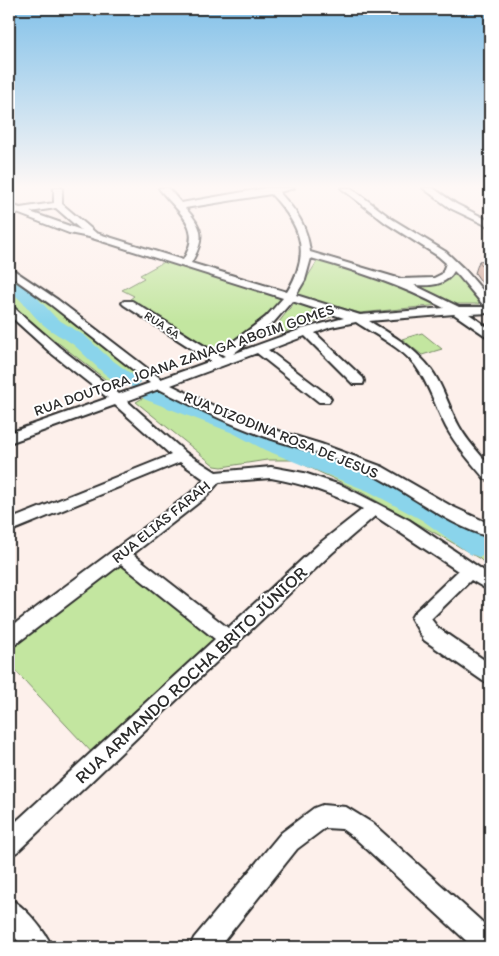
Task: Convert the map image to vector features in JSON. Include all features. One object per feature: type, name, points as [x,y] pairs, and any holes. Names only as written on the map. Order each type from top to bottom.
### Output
[{"type":"street","points":[[80,233],[186,263],[357,318],[387,336],[419,362],[437,390],[452,426],[462,444],[490,475]]},
{"type":"street","points":[[186,263],[194,252],[195,233]]},
{"type":"street","points":[[219,361],[273,318],[291,296],[305,266],[307,243],[303,233]]},
{"type":"street","points":[[407,233],[442,254],[490,306]]},
{"type":"street","points":[[306,254],[398,280],[419,290],[490,334]]},
{"type":"street","points":[[398,280],[438,280],[448,276],[451,271],[451,262]]},
{"type":"street","name":"RUA DIZODINA ROSA DE JESUS","points":[[10,272],[54,302],[159,384],[209,409],[270,433],[316,447],[378,471],[444,510],[490,530]]},
{"type":"street","name":"RUA 6A","points":[[128,303],[219,361]]},
{"type":"street","points":[[9,309],[55,350],[117,399],[181,456],[214,478]]},
{"type":"street","name":"RUA DOUTORA JOANA ZANAGA ABOIM GOMES","points":[[9,438],[306,331],[357,318],[431,310],[490,310]]},
{"type":"street","points":[[306,331],[358,380]]},
{"type":"street","points":[[258,348],[324,399]]},
{"type":"street","points":[[9,526],[181,456]]},
{"type":"street","name":"RUA ELIAS FARAH","points":[[9,638],[122,555],[203,491],[214,478],[243,473],[277,472],[334,489],[374,508],[410,529],[490,584]]},
{"type":"street","name":"RUA ARMANDO ROCHA BRITO JÚNIOR","points":[[9,844],[230,640],[326,548],[374,508]]},
{"type":"street","points":[[122,555],[230,640]]},
{"type":"street","points":[[470,570],[420,618],[431,634],[490,675]]},
{"type":"street","points":[[203,947],[289,841],[322,816],[346,818],[364,831],[490,946]]},
{"type":"street","points":[[9,911],[39,947]]},
{"type":"green space","points":[[169,259],[288,296],[251,327],[209,357],[125,303],[134,296],[122,290],[144,278],[140,275]]},
{"type":"green space","points":[[318,260],[397,283],[440,305],[360,313],[299,296],[298,292]]},
{"type":"green space","points":[[456,269],[472,289],[479,304],[457,304],[415,284],[443,280]]},
{"type":"green space","points":[[9,275],[50,303],[141,377],[139,382],[124,386],[110,383],[21,314],[9,302]]},
{"type":"green space","points":[[296,300],[340,314],[279,334],[272,331]]},
{"type":"green space","points":[[422,333],[442,349],[422,355],[402,339]]},
{"type":"green space","points":[[164,391],[368,472],[490,542],[490,569],[480,559],[453,543],[355,489],[294,460],[267,460],[222,467],[215,466],[136,402],[153,392]]},
{"type":"green space","points":[[120,558],[223,641],[97,758],[9,664],[9,640]]},
{"type":"building","points":[[490,260],[490,276],[479,261]]},
{"type":"waterway","points":[[9,284],[24,293],[50,322],[79,340],[101,361],[130,382]]},
{"type":"waterway","points":[[151,395],[240,428],[273,445],[376,485],[430,514],[479,547]]}]
